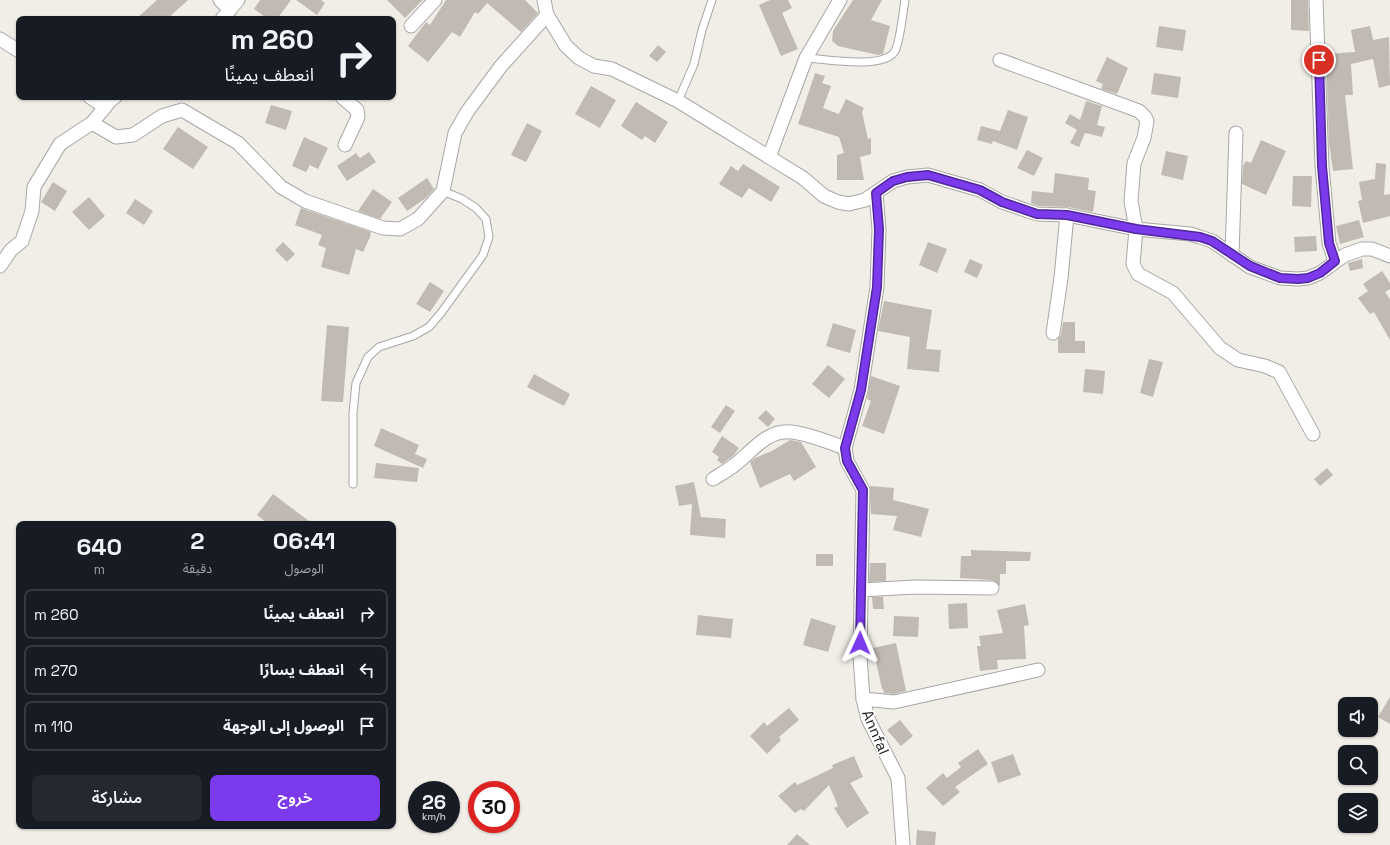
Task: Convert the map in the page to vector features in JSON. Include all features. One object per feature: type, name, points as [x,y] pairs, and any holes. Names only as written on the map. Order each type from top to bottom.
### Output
[{"type":"street","points":[[220,0],[230,10]]},
{"type":"street","points":[[411,26],[435,0]]},
{"type":"street","points":[[544,0],[547,15],[566,46],[579,58],[594,66],[612,69],[678,101],[803,178],[824,196],[838,202],[850,204],[865,200],[893,181],[907,177],[928,175],[980,190],[1002,202],[1037,214],[1067,215],[1136,229],[1200,237],[1212,241],[1250,266],[1288,279],[1308,278],[1320,273],[1345,255],[1362,249],[1372,250],[1390,256]]},
{"type":"street","points":[[769,157],[806,58],[840,0]]},
{"type":"street","points":[[1316,0],[1322,166],[1329,243],[1335,261]]},
{"type":"street","points":[[92,123],[116,137],[133,135],[162,116],[182,110],[238,143],[281,187],[305,201],[383,228],[400,229],[418,219],[443,191],[453,138],[464,117],[501,66],[547,15]]},
{"type":"street","points":[[0,39],[16,49]]},
{"type":"street","points":[[1000,60],[1139,112],[1145,117],[1148,121],[1144,138],[1134,163],[1132,201],[1136,229],[1133,264],[1138,274],[1173,293],[1220,348],[1238,360],[1265,366],[1279,372],[1313,434]]},
{"type":"street","points":[[94,100],[105,107]]},
{"type":"street","points":[[0,266],[11,250],[22,241],[32,211],[34,187],[60,144],[92,123],[112,100]]},
{"type":"street","points":[[345,100],[357,110],[358,117],[345,145]]},
{"type":"street","points":[[1232,255],[1236,134]]},
{"type":"street","points":[[713,479],[737,463],[750,450],[769,436],[789,432],[804,434],[845,448],[861,390],[877,287],[879,229],[876,193]]},
{"type":"street","points":[[1052,333],[1061,278],[1067,215]]},
{"type":"street","name":"Annfal","points":[[845,448],[847,461],[863,490],[860,656],[863,699],[868,719],[898,778],[903,845]]},
{"type":"street","points":[[861,590],[915,587],[992,588]]},
{"type":"street","points":[[863,699],[894,702],[1038,670]]},
{"type":"lane","points":[[678,101],[694,64],[702,30],[712,0]]},
{"type":"lane","points":[[806,58],[872,62],[888,58],[895,51],[905,0]]},
{"type":"lane","points":[[353,484],[353,413],[356,384],[368,357],[379,347],[413,336],[429,327],[483,256],[489,237],[486,219],[476,208],[462,199],[443,191]]},
{"type":"building","points":[[157,0],[188,0],[170,16],[139,16]]},
{"type":"building","points":[[260,0],[291,0],[279,16],[264,16],[254,9]]},
{"type":"building","points":[[296,0],[321,0],[325,3],[317,15]]},
{"type":"building","points":[[387,0],[423,0],[405,18]]},
{"type":"building","points":[[446,0],[525,0],[538,13],[521,32],[487,3],[478,14],[475,12],[460,37],[452,32],[428,62],[408,46],[426,22],[430,25]]},
{"type":"building","points":[[770,0],[788,0],[792,8],[782,13],[798,49],[781,56],[759,5]]},
{"type":"building","points":[[853,0],[882,0],[871,20],[890,26],[883,54],[878,55],[838,46],[832,41],[833,31]]},
{"type":"building","points":[[1291,0],[1308,0],[1309,31],[1291,30]]},
{"type":"building","points":[[1159,26],[1186,30],[1183,51],[1156,47]]},
{"type":"building","points":[[1370,26],[1373,40],[1389,37],[1390,85],[1379,88],[1373,59],[1351,64],[1353,95],[1345,95],[1353,169],[1333,171],[1329,143],[1326,54],[1355,52],[1351,30]]},
{"type":"building","points":[[658,45],[666,52],[657,62],[649,56]]},
{"type":"building","points":[[1107,57],[1128,68],[1117,94],[1101,89],[1103,84],[1096,81]]},
{"type":"building","points":[[815,73],[825,76],[822,83],[831,86],[823,108],[839,114],[846,99],[864,108],[862,112],[868,139],[871,138],[871,154],[860,157],[864,180],[837,180],[837,155],[844,153],[839,137],[798,124]]},
{"type":"building","points":[[1154,73],[1181,77],[1178,98],[1151,94]]},
{"type":"building","points":[[591,86],[616,100],[600,128],[575,114]]},
{"type":"building","points":[[1086,101],[1102,106],[1097,125],[1105,127],[1102,137],[1085,133],[1079,147],[1070,143],[1077,130],[1065,123],[1070,114],[1080,120]]},
{"type":"building","points":[[636,102],[668,122],[655,143],[645,136],[642,140],[621,126]]},
{"type":"building","points":[[271,105],[292,111],[286,130],[265,123]]},
{"type":"building","points":[[1008,110],[1028,117],[1017,150],[993,141],[992,144],[977,140],[981,126],[1000,131]]},
{"type":"building","points":[[527,123],[542,131],[526,162],[511,155]]},
{"type":"building","points":[[178,127],[208,147],[193,169],[163,149]]},
{"type":"building","points":[[304,137],[328,148],[318,169],[310,165],[306,172],[292,166]]},
{"type":"building","points":[[1261,140],[1286,151],[1266,195],[1242,184],[1243,166],[1246,161],[1251,163]]},
{"type":"building","points":[[1027,150],[1043,158],[1034,176],[1017,168]]},
{"type":"building","points":[[1166,151],[1188,156],[1183,180],[1161,175]]},
{"type":"building","points":[[369,152],[376,162],[347,181],[337,166],[356,153],[360,158]]},
{"type":"building","points":[[1376,163],[1386,164],[1384,195],[1390,194],[1390,216],[1363,223],[1358,201],[1362,200],[1359,182],[1375,179]]},
{"type":"building","points":[[743,164],[780,187],[771,202],[749,188],[742,198],[719,184],[731,166],[738,171]]},
{"type":"building","points":[[1055,173],[1089,178],[1088,190],[1096,191],[1093,212],[1068,207],[1038,206],[1031,203],[1032,191],[1053,193]]},
{"type":"building","points":[[1293,176],[1312,176],[1311,207],[1292,206]]},
{"type":"building","points":[[427,178],[434,189],[426,198],[407,211],[398,198]]},
{"type":"building","points":[[53,182],[67,191],[55,211],[41,202]]},
{"type":"building","points":[[373,189],[392,202],[380,219],[358,211]]},
{"type":"building","points":[[89,197],[105,216],[89,230],[72,212]]},
{"type":"building","points":[[135,199],[153,211],[144,225],[126,213]]},
{"type":"building","points":[[301,208],[371,232],[363,252],[356,249],[349,275],[321,267],[326,248],[318,245],[322,235],[295,225]]},
{"type":"building","points":[[1359,220],[1364,237],[1340,244],[1336,226]]},
{"type":"building","points":[[1316,236],[1317,251],[1295,252],[1294,237]]},
{"type":"building","points":[[283,242],[295,254],[287,262],[275,250]]},
{"type":"building","points":[[928,242],[947,249],[937,273],[919,265]]},
{"type":"building","points":[[970,259],[983,265],[977,278],[964,272]]},
{"type":"building","points":[[1362,259],[1363,268],[1350,271],[1348,263]]},
{"type":"building","points":[[1382,271],[1390,283],[1390,289],[1385,292],[1390,299],[1390,340],[1374,312],[1370,314],[1358,298],[1368,291],[1363,284]]},
{"type":"building","points":[[430,282],[444,291],[430,312],[416,304]]},
{"type":"building","points":[[884,301],[932,310],[926,349],[941,350],[939,372],[907,369],[910,337],[878,331]]},
{"type":"building","points":[[1063,322],[1075,322],[1075,341],[1085,341],[1085,353],[1058,353],[1058,339],[1061,335]]},
{"type":"building","points":[[833,323],[856,330],[850,353],[826,346]]},
{"type":"building","points":[[327,325],[349,327],[343,402],[321,401]]},
{"type":"building","points":[[1149,359],[1163,362],[1153,397],[1140,393]]},
{"type":"building","points":[[828,365],[845,379],[829,398],[812,384]]},
{"type":"building","points":[[1085,369],[1105,371],[1103,394],[1083,392]]},
{"type":"building","points":[[534,374],[570,394],[564,406],[527,387]]},
{"type":"building","points":[[871,376],[900,386],[884,434],[862,426],[871,401],[867,399]]},
{"type":"building","points":[[726,405],[735,411],[720,433],[711,427]]},
{"type":"building","points":[[766,410],[775,419],[768,427],[758,418]]},
{"type":"building","points":[[381,428],[419,445],[415,454],[427,459],[423,468],[374,446]]},
{"type":"building","points":[[722,436],[739,448],[734,455],[722,464],[717,460],[719,457],[712,452]]},
{"type":"building","points":[[790,440],[801,442],[816,467],[794,481],[790,474],[760,488],[750,462]]},
{"type":"building","points":[[376,463],[419,468],[417,482],[374,478]]},
{"type":"building","points":[[1327,468],[1333,475],[1320,486],[1314,479]]},
{"type":"building","points":[[694,482],[701,517],[726,519],[725,538],[690,535],[692,504],[679,506],[675,486]]},
{"type":"building","points":[[870,486],[894,488],[893,500],[929,509],[921,537],[893,530],[897,516],[871,514]]},
{"type":"building","points":[[273,494],[309,521],[264,521],[257,515]]},
{"type":"building","points":[[971,550],[1031,552],[1030,561],[1006,561],[1006,574],[1000,574],[1000,586],[992,580],[960,578],[961,556],[971,556]]},
{"type":"building","points":[[816,554],[833,554],[833,566],[816,566]]},
{"type":"building","points":[[870,563],[886,563],[886,581],[869,582]]},
{"type":"building","points":[[872,597],[883,597],[884,609],[873,609]]},
{"type":"building","points":[[967,603],[968,628],[949,629],[948,604]]},
{"type":"building","points":[[1025,604],[1029,625],[1024,626],[1026,659],[997,660],[998,669],[980,671],[977,646],[981,646],[979,636],[1003,633],[997,610]]},
{"type":"building","points":[[698,615],[733,619],[731,638],[696,635]]},
{"type":"building","points":[[894,616],[919,617],[918,637],[893,636]]},
{"type":"building","points":[[811,618],[836,626],[828,652],[803,645]]},
{"type":"building","points":[[896,643],[906,691],[894,694],[884,693],[873,648]]},
{"type":"building","points":[[1390,697],[1390,724],[1378,717]]},
{"type":"building","points":[[789,708],[799,720],[779,737],[781,740],[767,754],[750,736],[764,722],[767,726]]},
{"type":"building","points":[[900,720],[913,736],[901,746],[887,730]]},
{"type":"building","points":[[978,749],[988,764],[955,787],[960,792],[943,806],[926,788],[943,773],[947,778],[961,767],[958,763]]},
{"type":"building","points":[[1013,754],[1021,775],[998,783],[991,762]]},
{"type":"building","points":[[854,756],[863,777],[850,783],[869,813],[847,828],[834,808],[838,806],[829,785],[804,811],[801,809],[795,813],[778,796],[795,782],[797,785],[833,768],[832,765]]},
{"type":"building","points":[[917,830],[936,832],[935,845],[916,845]]},
{"type":"building","points":[[797,834],[810,845],[787,845]]},
{"type":"route","points":[[860,643],[863,490],[847,461],[845,448],[861,390],[877,287],[879,229],[876,193],[893,181],[907,177],[928,175],[980,190],[1002,202],[1037,214],[1067,215],[1136,229],[1190,234],[1212,241],[1250,266],[1280,278],[1308,278],[1320,273],[1335,261],[1329,243],[1322,166],[1319,60]]}]
